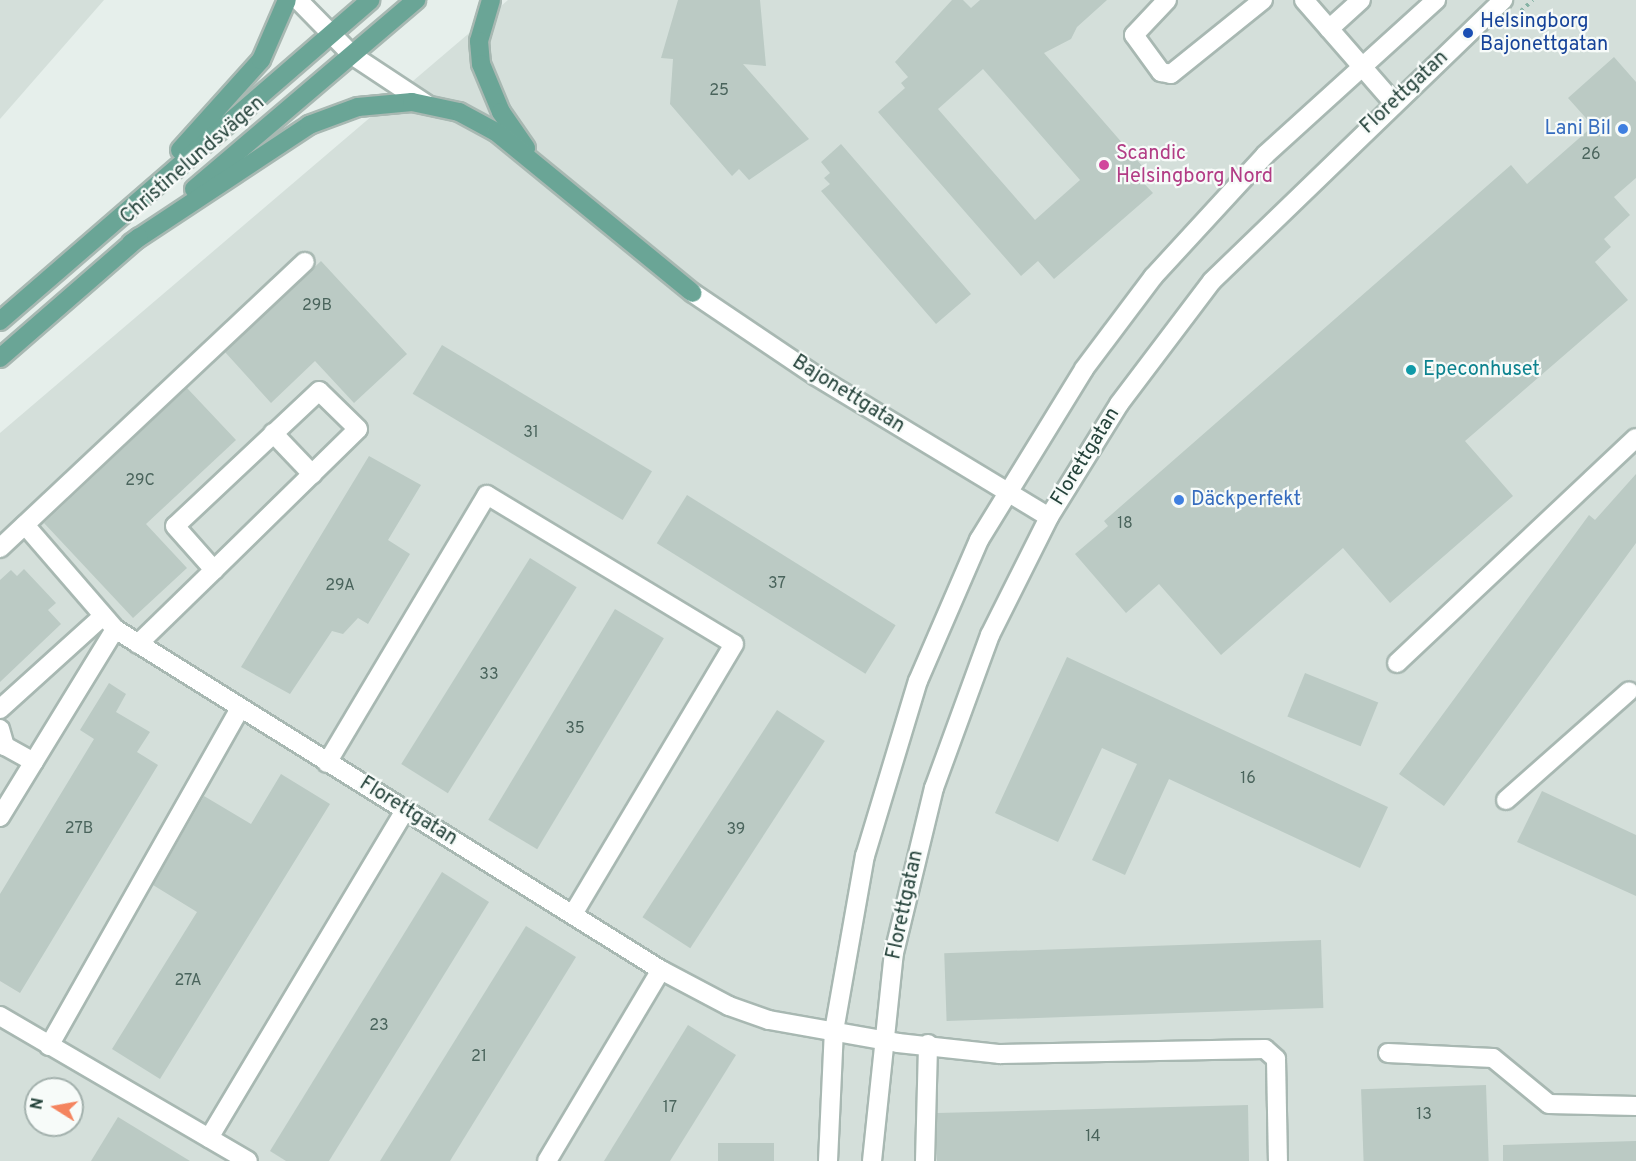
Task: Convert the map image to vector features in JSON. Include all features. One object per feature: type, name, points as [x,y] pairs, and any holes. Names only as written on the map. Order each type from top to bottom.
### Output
[{"type":"main road","points":[[40,286],[232,99],[261,60],[287,0]]},
{"type":"main road","name":"Christinelundsvägen","points":[[0,321],[370,0]]},
{"type":"main road","name":"Christinelundsvägen","points":[[0,358],[416,0]]},
{"type":"main road","points":[[491,0],[479,40],[481,64],[501,112],[533,157]]},
{"type":"main road","points":[[131,243],[309,125],[376,103],[426,104],[473,119],[533,157],[693,293]]},
{"type":"street","points":[[298,0],[329,36],[352,55],[426,104]]},
{"type":"street","points":[[1167,0],[1134,35],[1161,72],[1171,74],[1263,0]]},
{"type":"street","points":[[1304,0],[1394,103]]},
{"type":"street","points":[[1329,29],[1361,0]]},
{"type":"street","points":[[828,1161],[834,1031],[865,856],[889,762],[953,595],[1006,492],[1084,369],[1153,277],[1265,154],[1436,0]]},
{"type":"street","name":"Florettgatan","points":[[872,1161],[882,1038],[894,952],[934,788],[990,635],[1049,517],[1119,404],[1186,313],[1294,197],[1503,0]]},
{"type":"street","points":[[0,548],[305,262]]},
{"type":"street","name":"Bajonettgatan","points":[[693,293],[1049,517]]},
{"type":"street","points":[[138,644],[214,570],[358,429],[319,391],[175,526],[214,570]]},
{"type":"street","points":[[273,433],[312,474]]},
{"type":"street","points":[[1397,663],[1636,438]]},
{"type":"street","points":[[327,763],[488,495],[725,638],[734,644],[573,914]]},
{"type":"street","name":"Florettgatan","points":[[25,525],[109,623],[138,644],[661,970],[729,1006],[834,1031],[882,1038]]},
{"type":"street","points":[[0,709],[109,623]]},
{"type":"street","points":[[0,817],[34,762],[109,623]]},
{"type":"street","points":[[1506,800],[1634,690]]},
{"type":"street","points":[[49,1046],[240,708]]},
{"type":"street","points":[[0,729],[5,746],[34,762]]},
{"type":"street","points":[[209,1138],[405,810]]},
{"type":"street","points":[[547,1161],[661,970]]},
{"type":"street","points":[[0,1016],[248,1161]]},
{"type":"street","points":[[882,1038],[1000,1054],[1272,1051],[1278,1161]]},
{"type":"street","points":[[925,1161],[928,1044]]},
{"type":"street","points":[[1388,1053],[1493,1058],[1549,1104],[1636,1106]]},
{"type":"path","points":[[1516,16],[1533,0]]},
{"type":"shaded area","points":[[0,0],[104,0],[0,119]]},
{"type":"shaded area","points":[[508,0],[1636,0],[1636,1161],[0,1161],[0,433]]},
{"type":"building","points":[[678,0],[760,0],[766,66],[743,64],[809,139],[749,180],[739,169],[732,176],[670,104],[673,59],[661,58]]},
{"type":"building","name":"Scandic Helsingborg Nord","points":[[952,0],[963,0],[971,8],[980,0],[1107,0],[1077,27],[1071,39],[1044,53],[1144,168],[1136,175],[1153,193],[1054,279],[1038,261],[1021,276],[878,112],[905,88],[901,83],[908,77],[895,62]],"holes":[[[983,69],[1080,180],[1035,220],[938,109]]]},
{"type":"building","name":"Epeconhuset","points":[[1614,57],[1636,82],[1636,178],[1614,197],[1630,215],[1604,239],[1611,247],[1595,262],[1628,300],[1465,441],[1513,496],[1390,603],[1343,548],[1221,655],[1159,584],[1126,613],[1075,554],[1108,526],[1104,521],[1511,165],[1527,184],[1593,126],[1568,98]]},
{"type":"building","points":[[841,144],[971,294],[936,324],[821,191],[830,184],[824,178],[830,173],[821,162]]},
{"type":"building","points":[[321,261],[407,354],[354,403],[315,361],[271,403],[225,352]]},
{"type":"building","points":[[442,345],[652,471],[623,520],[413,394]]},
{"type":"building","points":[[187,388],[236,440],[146,524],[187,568],[133,618],[44,523]]},
{"type":"building","points":[[369,456],[421,485],[388,540],[410,554],[368,624],[358,618],[343,634],[332,631],[290,694],[241,667]]},
{"type":"building","points":[[1636,474],[1636,543],[1444,806],[1399,774],[1589,515],[1595,520]]},
{"type":"building","points":[[687,495],[896,625],[865,674],[657,543]]},
{"type":"building","points":[[530,558],[577,587],[448,793],[401,764]]},
{"type":"building","points":[[24,569],[56,603],[48,610],[61,624],[0,682],[0,580],[11,570],[17,576]]},
{"type":"building","points":[[615,609],[664,638],[537,849],[488,820]]},
{"type":"building","points":[[1067,657],[1388,807],[1360,868],[1169,779],[1125,875],[1092,860],[1137,764],[1102,748],[1058,842],[995,813]]},
{"type":"building","points":[[1305,673],[1378,703],[1361,746],[1287,717]]},
{"type":"building","points":[[109,683],[126,694],[116,712],[150,732],[137,752],[158,765],[20,993],[0,981],[0,894],[94,739],[80,730]]},
{"type":"building","points":[[777,710],[825,741],[690,948],[642,917]]},
{"type":"building","points":[[281,774],[330,804],[160,1079],[112,1049],[197,912],[153,885],[204,796],[251,824]]},
{"type":"building","points":[[1542,791],[1636,835],[1636,896],[1517,842]]},
{"type":"building","points":[[442,872],[489,902],[329,1161],[286,1161],[270,1151]]},
{"type":"building","points":[[526,926],[576,957],[450,1161],[380,1161]]},
{"type":"building","points":[[1321,940],[1323,1008],[947,1021],[944,953]]},
{"type":"building","points":[[688,1025],[736,1055],[670,1161],[604,1161]]},
{"type":"building","points":[[1486,1085],[1489,1161],[1364,1161],[1361,1089]]},
{"type":"building","points":[[1248,1105],[1249,1161],[937,1161],[937,1113]]},
{"type":"building","points":[[118,1117],[190,1161],[91,1161]]},
{"type":"building","points":[[1636,1141],[1636,1161],[1503,1161],[1503,1145]]},
{"type":"building","points":[[718,1143],[774,1143],[774,1161],[718,1161]]},
{"type":"place","name":"Helsingborg Bajonettgatan","points":[[1468,33]]},
{"type":"place","name":"Lani Bil","points":[[1623,129]]},
{"type":"place","name":"Scandic Helsingborg Nord","points":[[1104,165]]},
{"type":"place","name":"Epeconhuset","points":[[1411,370]]},
{"type":"place","name":"Däckperfekt","points":[[1179,500]]}]
